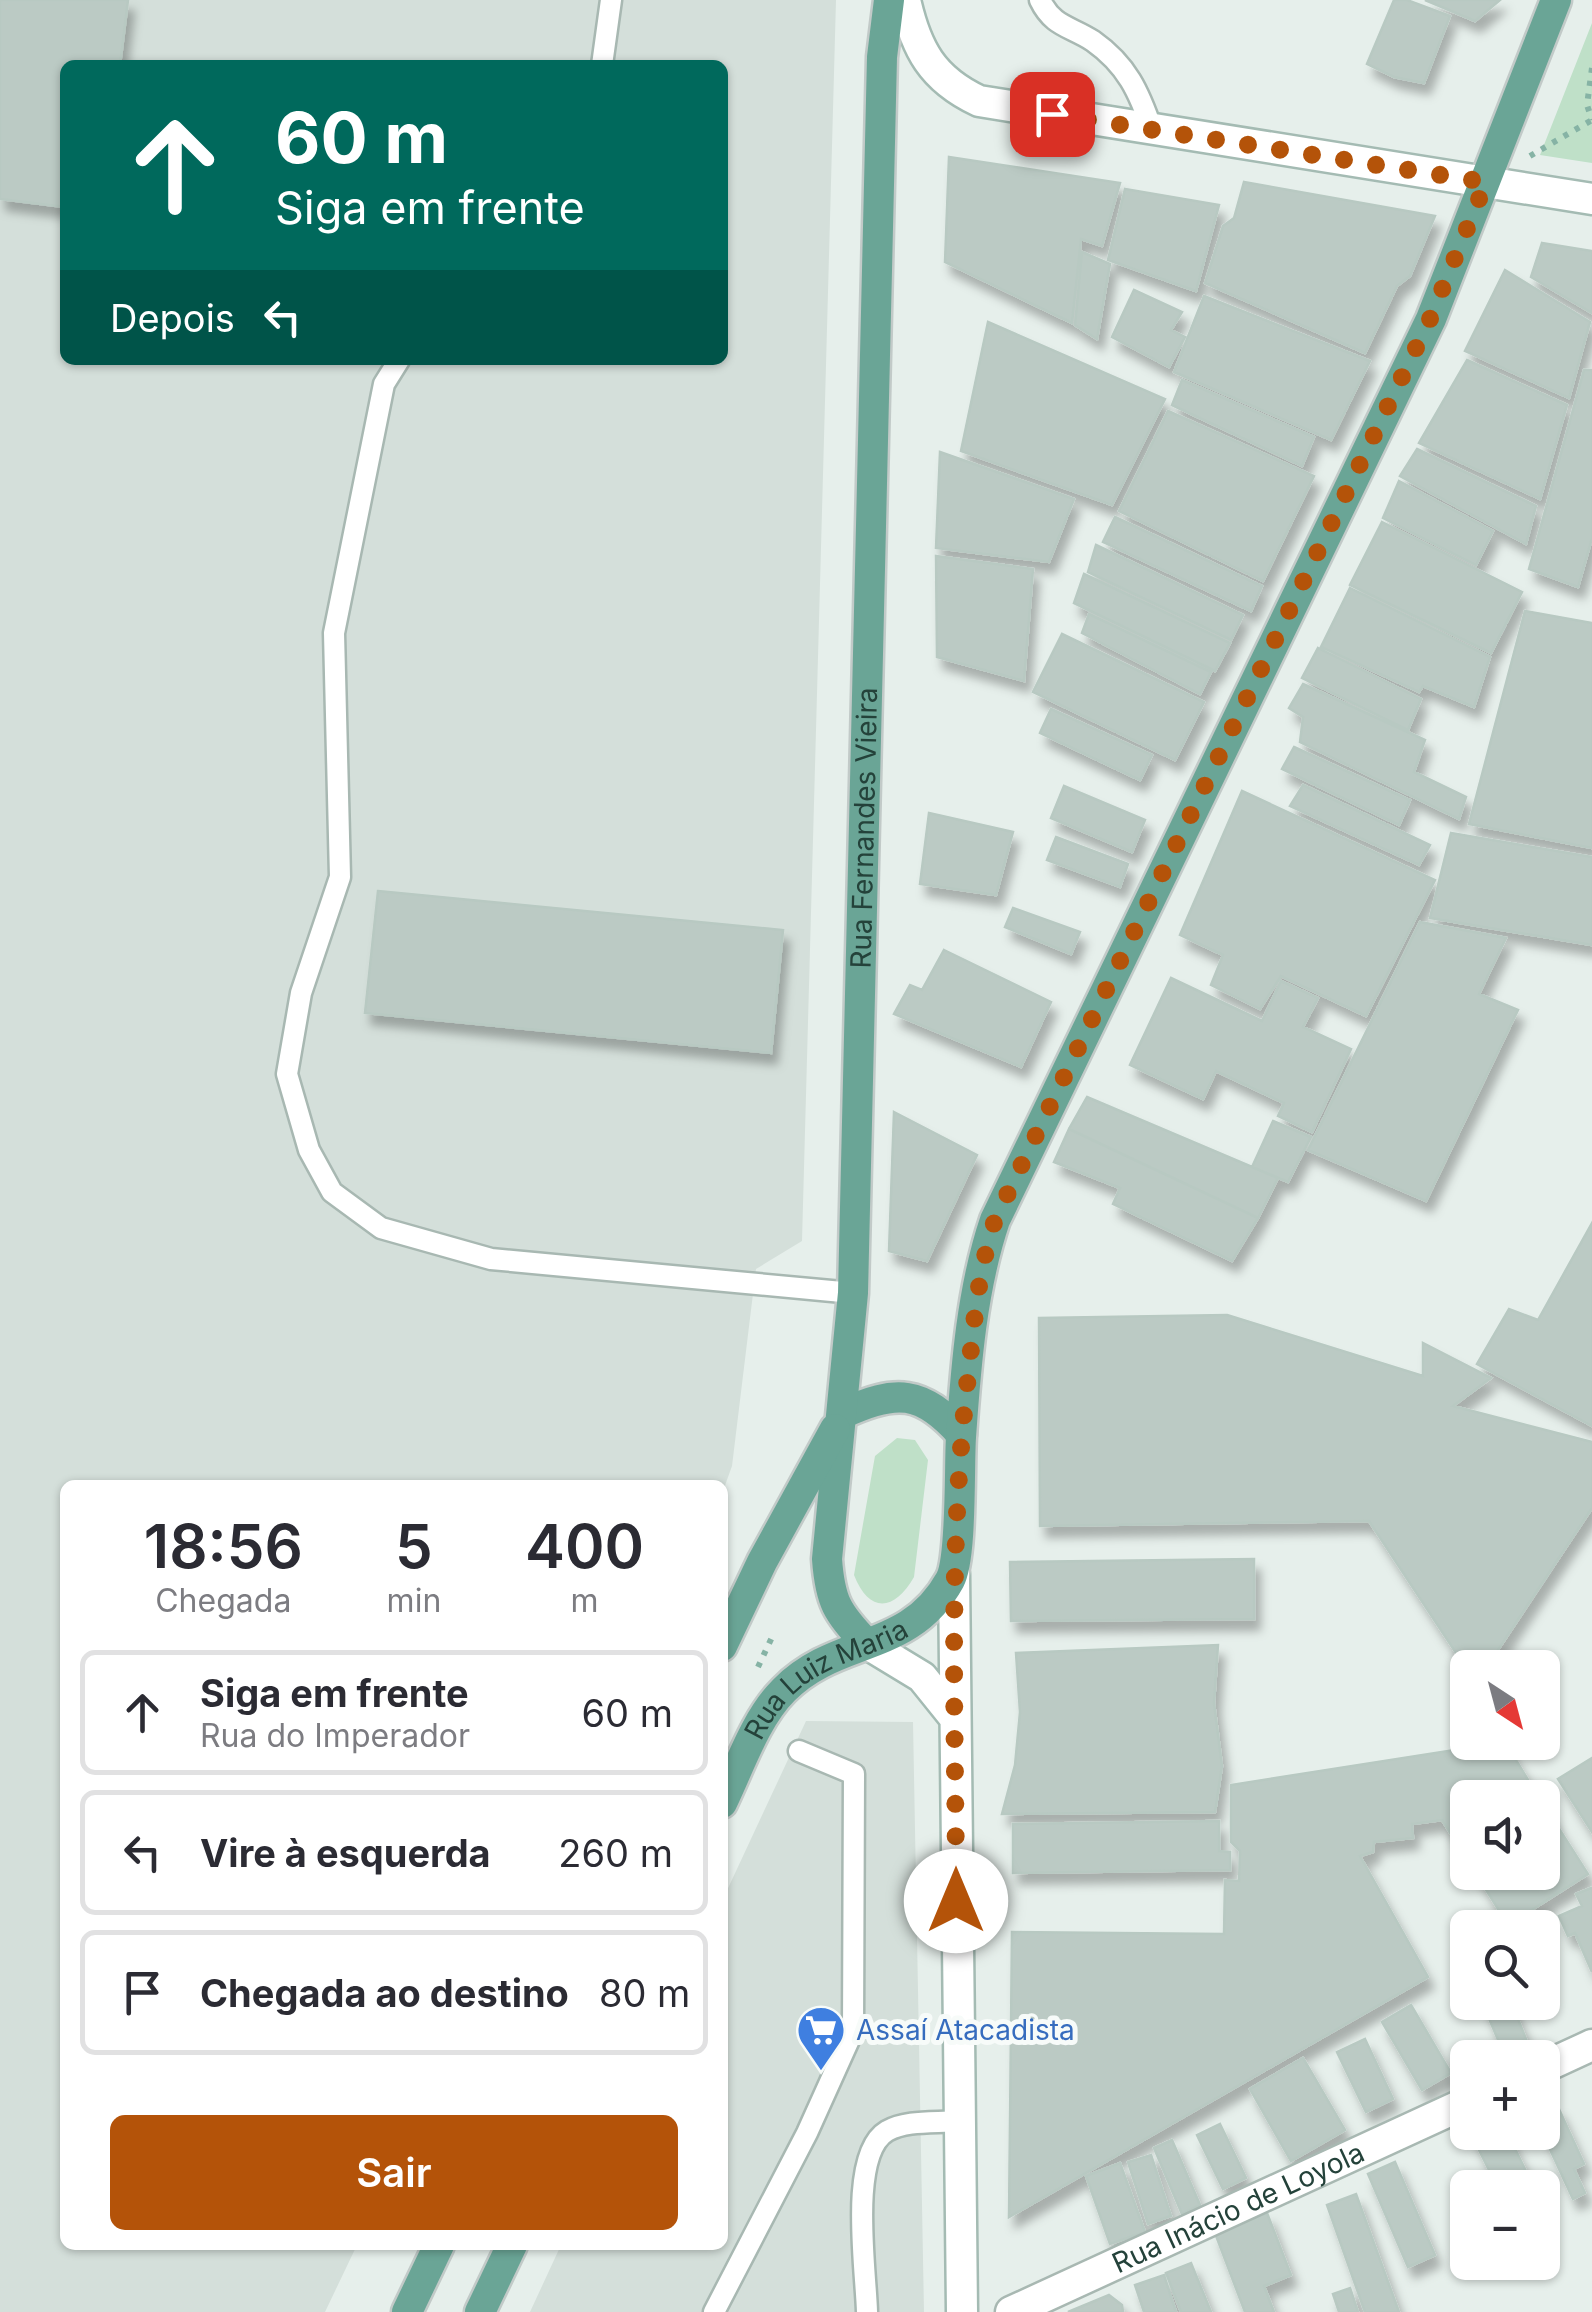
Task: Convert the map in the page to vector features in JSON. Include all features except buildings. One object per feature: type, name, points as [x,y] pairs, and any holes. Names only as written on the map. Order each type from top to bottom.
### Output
[{"type":"main road","name":"Rua Fernandes Vieira","points":[[866,1643],[842,1619],[830,1594],[828,1559],[853,1293],[864,690],[882,76],[889,0]]},
{"type":"main road","points":[[905,0],[914,39],[926,63],[951,88],[978,101],[1592,199]]},
{"type":"main road","points":[[962,2312],[956,2122],[954,1574],[961,1434],[981,1262],[995,1220],[1430,319],[1556,0]]},
{"type":"main road","points":[[728,1633],[762,1562],[844,1413],[872,1400],[896,1396],[918,1399],[939,1410],[961,1434]]},
{"type":"main road","name":"Rua Luiz Maria","points":[[728,1790],[755,1734],[783,1690],[807,1671],[920,1620],[954,1574]]},
{"type":"main road","points":[[866,1643],[922,1677],[955,1718]]},
{"type":"main road","points":[[1560,2060],[1592,2045]]},
{"type":"main road","name":"Rua Inácio de Loyola","points":[[1011,2312],[1450,2110]]},
{"type":"main road","points":[[407,2312],[437,2250]]},
{"type":"main road","points":[[480,2312],[510,2250]]},
{"type":"lane","points":[[603,60],[611,0]]},
{"type":"lane","points":[[1040,0],[1054,24],[1090,39],[1120,62],[1136,82],[1152,130]]},
{"type":"lane","points":[[396,365],[384,384],[334,633],[340,877],[301,993],[287,1074],[309,1150],[332,1192],[380,1228],[491,1259],[853,1293]]},
{"type":"lane","points":[[714,2312],[807,2133],[853,2031],[854,1774],[799,1750]]},
{"type":"lane","points":[[867,2312],[863,2170],[872,2142],[900,2125],[956,2122]]},
{"type":"path","points":[[1486,182],[1592,120],[1587,105],[1592,68]]},
{"type":"shaded area","points":[[0,0],[836,0],[802,1241],[756,1269],[732,1466],[727,1480],[60,1480],[60,2250],[355,2250],[325,2312],[0,2312]]},
{"type":"shaded area","name":"Assaí Atacadista","points":[[806,1721],[913,1722],[924,2312],[530,2312],[559,2250],[728,2250],[728,1888]]},
{"type":"green space","points":[[1592,23],[1592,163],[1540,155]]},
{"type":"green space","points":[[897,1438],[915,1440],[928,1460],[914,1577],[899,1597],[882,1603],[867,1597],[854,1575],[875,1456]]},
{"type":"place","name":"Assaí Atacadista","points":[[821,2072]]},
{"type":"route","points":[[956,1901],[954,1574],[961,1434],[981,1262],[995,1220],[1430,319],[1486,182],[1052,114]]}]
